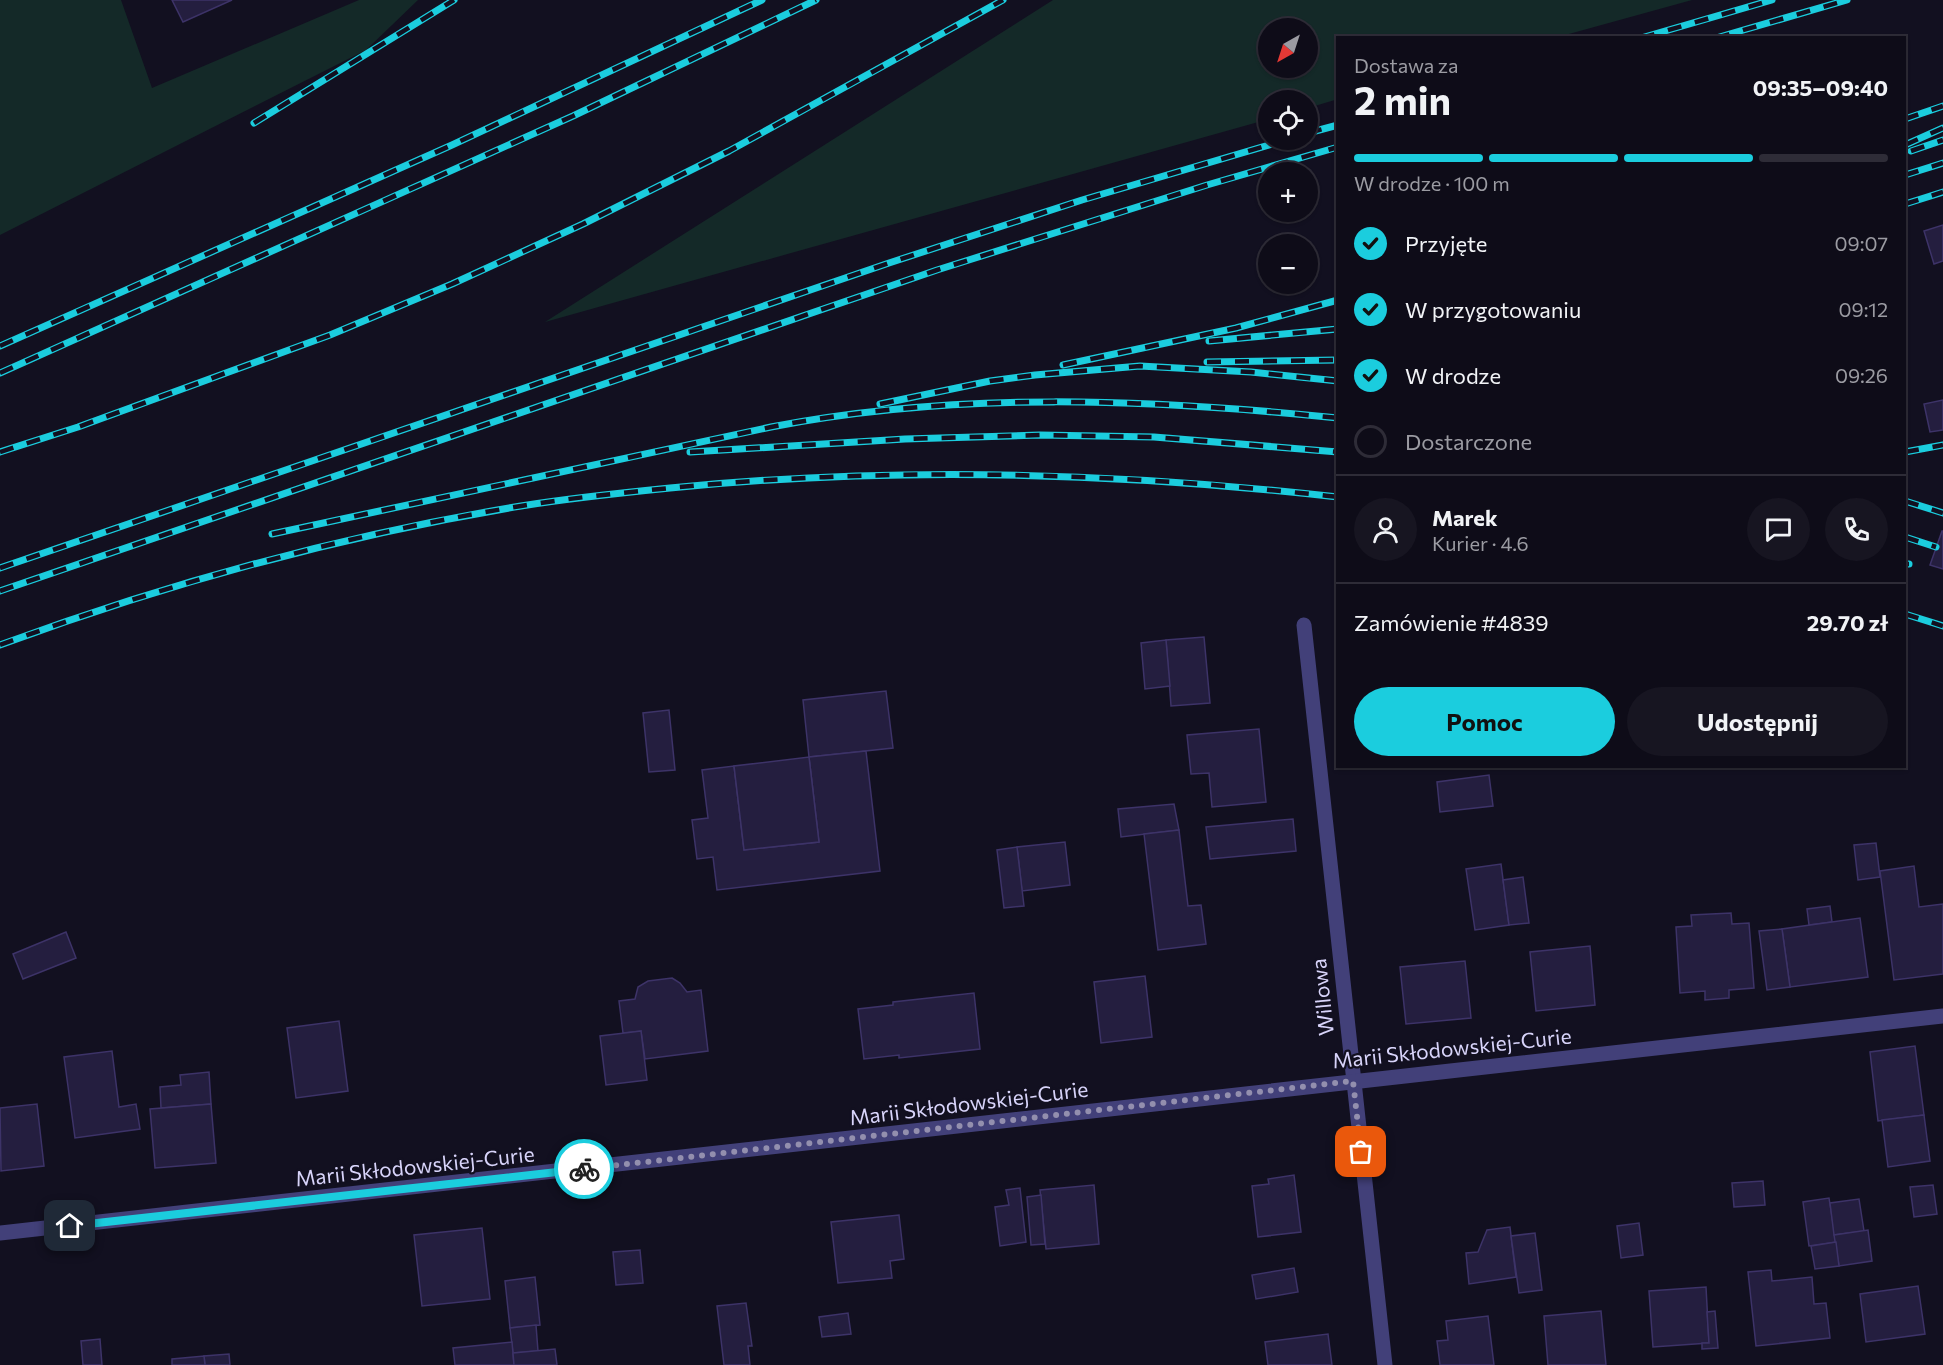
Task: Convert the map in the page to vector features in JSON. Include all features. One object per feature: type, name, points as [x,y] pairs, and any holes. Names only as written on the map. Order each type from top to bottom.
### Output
[{"type":"street","name":"Willowa","points":[[1304,624],[1385,1365]]},
{"type":"street","name":"Marii Skłodowskiej-Curie","points":[[0,1233],[1943,1016]]},
{"type":"green space","points":[[0,0],[121,0],[152,88],[359,0],[418,0],[366,50],[0,235]]},
{"type":"green space","points":[[1053,0],[1692,0],[1562,36],[1336,36],[1336,100],[1318,105],[1318,90],[1258,90],[1258,122],[545,322]]},
{"type":"building","points":[[172,0],[232,0],[183,22]]},
{"type":"building","points":[[1943,225],[1943,261],[1934,264],[1924,231]]},
{"type":"building","points":[[1943,400],[1943,430],[1930,432],[1924,404]]},
{"type":"building","points":[[1943,531],[1943,569],[1930,565]]},
{"type":"building","points":[[1204,637],[1210,703],[1171,706],[1166,640]]},
{"type":"building","points":[[1166,640],[1170,686],[1145,689],[1141,643]]},
{"type":"building","points":[[886,691],[893,748],[809,757],[803,700]]},
{"type":"building","points":[[669,710],[675,770],[649,772],[643,713]]},
{"type":"building","points":[[1259,729],[1266,802],[1212,807],[1209,773],[1191,774],[1187,735]]},
{"type":"building","points":[[866,751],[880,871],[717,890],[713,857],[697,859],[692,820],[708,818],[702,770],[734,766],[744,850],[819,842],[809,757]]},
{"type":"building","points":[[809,757],[819,842],[744,850],[734,766]]},
{"type":"building","points":[[1489,775],[1493,806],[1440,812],[1437,782]]},
{"type":"building","points":[[1174,804],[1179,830],[1121,837],[1118,809]]},
{"type":"building","points":[[1293,819],[1296,851],[1210,859],[1206,827]]},
{"type":"building","points":[[1179,830],[1188,906],[1201,905],[1206,944],[1158,950],[1144,834]]},
{"type":"building","points":[[1065,842],[1070,885],[1022,891],[1017,847]]},
{"type":"building","points":[[1876,843],[1880,877],[1858,880],[1854,845]]},
{"type":"building","points":[[1017,847],[1024,906],[1004,908],[997,850]]},
{"type":"building","points":[[1501,864],[1509,925],[1475,930],[1466,869]]},
{"type":"building","points":[[1914,866],[1919,907],[1943,904],[1943,974],[1894,980],[1880,871]]},
{"type":"building","points":[[1523,877],[1529,923],[1509,925],[1503,880]]},
{"type":"building","points":[[1830,906],[1832,922],[1809,925],[1807,909]]},
{"type":"building","points":[[1731,913],[1732,924],[1749,923],[1754,988],[1729,990],[1729,998],[1705,1000],[1705,991],[1680,993],[1676,927],[1692,926],[1691,915]]},
{"type":"building","points":[[1860,918],[1868,977],[1790,987],[1782,929]]},
{"type":"building","points":[[1782,929],[1790,987],[1767,990],[1759,931]]},
{"type":"building","points":[[66,932],[76,958],[23,979],[13,954]]},
{"type":"building","points":[[1590,946],[1595,1005],[1536,1011],[1530,952]]},
{"type":"building","points":[[1465,961],[1471,1018],[1406,1024],[1400,967]]},
{"type":"building","points":[[1145,976],[1152,1037],[1101,1043],[1094,982]]},
{"type":"building","points":[[672,978],[680,983],[687,992],[701,990],[708,1051],[645,1059],[641,1031],[623,1033],[619,1001],[635,999],[638,987],[648,981]]},
{"type":"building","points":[[974,993],[980,1049],[899,1058],[899,1055],[864,1059],[858,1009],[893,1005],[893,1002]]},
{"type":"building","points":[[339,1021],[348,1091],[296,1098],[287,1028]]},
{"type":"building","points":[[641,1031],[647,1080],[606,1085],[600,1036]]},
{"type":"building","points":[[1915,1046],[1924,1115],[1878,1121],[1870,1052]]},
{"type":"building","points":[[112,1051],[119,1107],[136,1104],[140,1129],[75,1138],[64,1057]]},
{"type":"building","points":[[209,1072],[211,1104],[161,1108],[160,1087],[181,1085],[180,1075]]},
{"type":"building","points":[[37,1104],[44,1166],[1,1171],[0,1108]]},
{"type":"building","points":[[211,1104],[216,1163],[155,1168],[150,1109]]},
{"type":"building","points":[[1924,1115],[1930,1161],[1888,1167],[1882,1120]]},
{"type":"building","points":[[1294,1175],[1301,1232],[1258,1237],[1252,1186],[1269,1184],[1268,1179]]},
{"type":"building","points":[[1763,1181],[1765,1205],[1734,1207],[1732,1183]]},
{"type":"building","points":[[1094,1185],[1099,1244],[1046,1249],[1040,1190]]},
{"type":"building","points":[[1933,1185],[1937,1214],[1914,1217],[1910,1187]]},
{"type":"building","points":[[1020,1188],[1026,1242],[1000,1246],[995,1207],[1009,1205],[1006,1190]]},
{"type":"building","points":[[1041,1195],[1045,1244],[1031,1245],[1027,1197]]},
{"type":"building","points":[[1829,1198],[1836,1242],[1809,1246],[1803,1202]]},
{"type":"building","points":[[1859,1199],[1864,1231],[1834,1235],[1830,1203]]},
{"type":"building","points":[[899,1215],[904,1259],[890,1261],[892,1278],[838,1283],[831,1222]]},
{"type":"building","points":[[1639,1223],[1643,1255],[1621,1258],[1617,1226]]},
{"type":"building","points":[[1510,1227],[1516,1277],[1469,1284],[1466,1253],[1478,1252],[1487,1230]]},
{"type":"building","points":[[482,1228],[490,1299],[422,1306],[414,1235]]},
{"type":"building","points":[[1868,1230],[1872,1261],[1839,1266],[1834,1235]]},
{"type":"building","points":[[1535,1233],[1542,1290],[1519,1293],[1511,1236]]},
{"type":"building","points":[[1836,1242],[1839,1266],[1815,1269],[1811,1246]]},
{"type":"building","points":[[640,1250],[643,1283],[616,1285],[613,1252]]},
{"type":"building","points":[[1294,1268],[1298,1292],[1256,1299],[1252,1275]]},
{"type":"building","points":[[1771,1270],[1772,1281],[1812,1277],[1814,1304],[1826,1303],[1830,1338],[1756,1346],[1748,1272]]},
{"type":"building","points":[[535,1277],[540,1325],[510,1328],[505,1281]]},
{"type":"building","points":[[1918,1286],[1925,1334],[1866,1342],[1860,1294]]},
{"type":"building","points":[[1706,1287],[1709,1343],[1653,1347],[1649,1291]]},
{"type":"building","points":[[746,1303],[752,1346],[748,1346],[750,1365],[724,1365],[717,1306]]},
{"type":"building","points":[[1601,1311],[1606,1365],[1548,1365],[1544,1316]]},
{"type":"building","points":[[1715,1311],[1718,1348],[1702,1349],[1702,1343],[1709,1343],[1707,1312]]},
{"type":"building","points":[[848,1313],[851,1334],[822,1337],[819,1317]]},
{"type":"building","points":[[1488,1316],[1494,1365],[1440,1365],[1437,1341],[1448,1340],[1446,1321]]},
{"type":"building","points":[[536,1325],[538,1351],[513,1353],[510,1328]]},
{"type":"building","points":[[1328,1334],[1332,1365],[1268,1365],[1265,1342]]},
{"type":"building","points":[[100,1339],[102,1365],[83,1365],[81,1341]]},
{"type":"building","points":[[512,1342],[514,1365],[455,1365],[453,1348]]},
{"type":"building","points":[[555,1349],[557,1365],[514,1365],[513,1353]]},
{"type":"building","points":[[229,1354],[230,1365],[205,1365],[204,1356]]},
{"type":"building","points":[[204,1356],[205,1365],[172,1365],[172,1359]]},
{"type":"railway","points":[[254,123],[454,0]]},
{"type":"railway","points":[[0,346],[452,145],[762,0]]},
{"type":"railway","points":[[0,373],[573,116],[816,0]]},
{"type":"railway","points":[[0,452],[78,427],[330,335],[452,284],[583,224],[729,151],[1003,0]]},
{"type":"railway","points":[[1648,36],[1772,0]]},
{"type":"railway","points":[[1723,36],[1847,0]]},
{"type":"railway","points":[[1906,119],[1943,106]]},
{"type":"railway","points":[[1318,130],[1336,126]]},
{"type":"railway","points":[[1906,145],[1943,128]]},
{"type":"railway","points":[[1911,151],[1943,140]]},
{"type":"railway","points":[[0,568],[889,263],[1082,200],[1258,148]]},
{"type":"railway","points":[[0,591],[937,270],[1207,185],[1336,148]]},
{"type":"railway","points":[[1906,175],[1943,163]]},
{"type":"railway","points":[[1906,204],[1943,192]]},
{"type":"railway","points":[[1063,365],[1236,328],[1336,301]]},
{"type":"railway","points":[[1209,341],[1336,329]]},
{"type":"railway","points":[[1207,362],[1336,360]]},
{"type":"railway","points":[[880,404],[990,381],[1140,366],[1251,372],[1336,381]]},
{"type":"railway","points":[[272,534],[771,427],[841,415],[983,403],[1054,402],[1196,406],[1336,418]]},
{"type":"railway","points":[[690,452],[905,439],[1040,435],[1154,437],[1336,452]]},
{"type":"railway","points":[[1906,452],[1943,445]]},
{"type":"railway","points":[[0,645],[192,581],[323,546],[455,518],[539,503],[614,494],[753,481],[920,475],[1004,475],[1171,482],[1336,497]]},
{"type":"railway","points":[[1906,501],[1943,513]]},
{"type":"railway","points":[[1906,537],[1936,547]]},
{"type":"railway","points":[[1906,614],[1943,626]]},
{"type":"way so far","points":[[584,1169],[1353,1081],[1361,1152]]},
{"type":"route","points":[[70,1226],[584,1169]]}]
